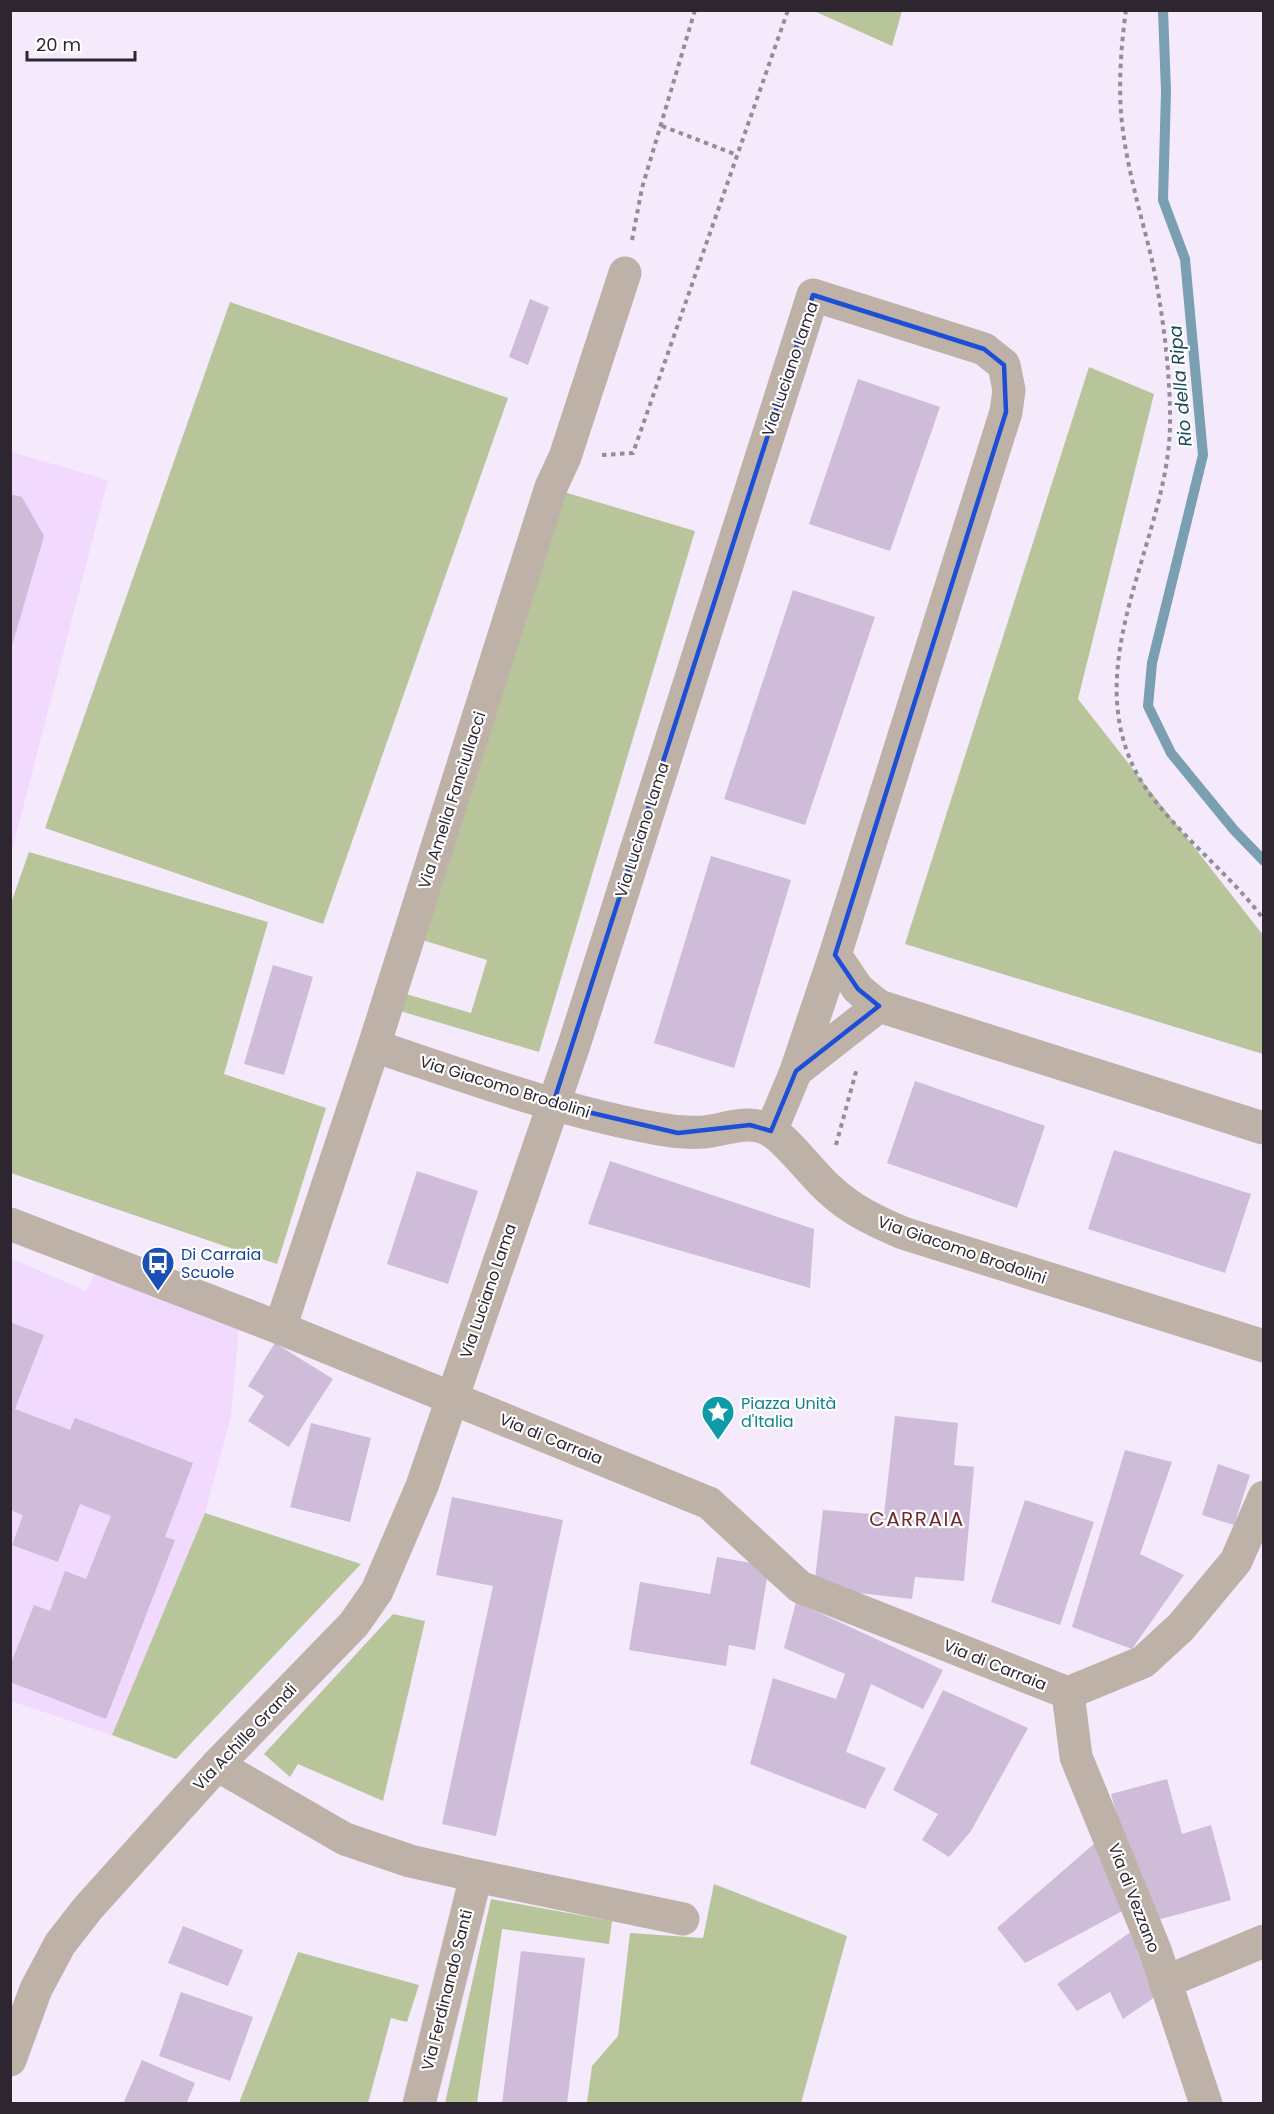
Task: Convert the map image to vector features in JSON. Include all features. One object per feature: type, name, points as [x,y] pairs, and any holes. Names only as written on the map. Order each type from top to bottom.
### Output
[{"type":"street","name":"Via Amelia Fanciullacci","points":[[280,1328],[374,1047],[547,498],[565,458],[625,273]]},
{"type":"street","name":"Via Luciano Lama","points":[[450,1399],[553,1104],[813,295],[984,349],[1004,366],[1009,390],[1002,424],[835,955],[796,1071],[771,1131]]},
{"type":"street","points":[[835,955],[858,989],[879,1006],[1263,1128]]},
{"type":"street","points":[[796,1071],[879,1006]]},
{"type":"street","name":"Via Giacomo Brodolini","points":[[374,1047],[553,1104],[678,1133],[706,1132],[729,1126],[750,1125],[771,1131],[829,1190],[862,1215],[903,1233],[1263,1346]]},
{"type":"street","name":"Via di Carraia","points":[[10,1224],[280,1328],[709,1503],[800,1587],[1068,1694]]},
{"type":"street","name":"Via Achille Grandi","points":[[10,2060],[36,1989],[60,1944],[88,1908],[217,1765],[354,1624],[377,1592],[422,1486],[450,1399]]},
{"type":"street","points":[[1068,1694],[1143,1662],[1181,1627],[1236,1562],[1263,1497]]},
{"type":"street","name":"Via di Vezzano","points":[[1068,1694],[1076,1757],[1115,1847],[1165,1982],[1206,2103]]},
{"type":"street","points":[[217,1765],[345,1839],[410,1861],[683,1919]]},
{"type":"street","name":"Via Ferdinando Santi","points":[[419,2103],[476,1876]]},
{"type":"street","points":[[1165,1982],[1263,1941]]},
{"type":"path","points":[[625,273],[642,188],[696,10]]},
{"type":"path","points":[[565,458],[633,453],[788,10]]},
{"type":"path","points":[[1126,10],[1123,33],[1122,120],[1132,188],[1151,258],[1165,353],[1170,426],[1158,510],[1146,544],[1124,631],[1115,688],[1130,760],[1155,802],[1246,895],[1263,920]]},
{"type":"path","points":[[662,126],[737,155]]},
{"type":"path","points":[[829,1190],[841,1121],[858,1065]]},
{"type":"highlighted area","points":[[813,295],[984,349],[1004,365],[1006,412],[835,955],[858,989],[879,1006],[796,1071],[771,1131],[750,1125],[678,1133],[553,1104]]},
{"type":"shaded area","points":[[11,452],[108,480],[11,854]]},
{"type":"shaded area","points":[[11,1258],[86,1291],[96,1271],[239,1328],[231,1416],[205,1513],[112,1735],[11,1701]]},
{"type":"green space","points":[[814,11],[902,11],[892,46]]},
{"type":"green space","points":[[230,302],[508,398],[323,924],[45,828]]},
{"type":"green space","points":[[1089,367],[1154,394],[1078,699],[1263,935],[1263,1054],[905,944]]},
{"type":"green space","points":[[554,489],[695,531],[539,1052],[400,1011],[406,994],[471,1013],[487,960],[419,939]]},
{"type":"green space","points":[[29,852],[268,922],[224,1074],[326,1108],[277,1264],[11,1173],[11,903]]},
{"type":"green space","points":[[205,1513],[361,1564],[176,1759],[112,1735]]},
{"type":"green space","points":[[393,1614],[425,1621],[383,1801],[298,1764],[290,1777],[264,1754]]},
{"type":"green space","points":[[714,1884],[847,1936],[801,2103],[587,2103],[592,2066],[618,2036],[630,1933],[703,1938]]},
{"type":"green space","points":[[491,1899],[612,1921],[609,1944],[502,1929],[477,2103],[445,2103]]},
{"type":"green space","points":[[298,1952],[419,1985],[407,2022],[391,2018],[368,2103],[239,2103]]},
{"type":"building","points":[[530,299],[549,307],[528,365],[509,357]]},
{"type":"building","points":[[858,379],[940,407],[890,551],[809,524]]},
{"type":"building","points":[[10,494],[22,497],[44,536],[11,649]]},
{"type":"building","points":[[793,590],[875,617],[805,825],[724,799]]},
{"type":"building","points":[[711,856],[791,880],[734,1068],[654,1043]]},
{"type":"building","points":[[273,965],[313,977],[284,1075],[244,1064]]},
{"type":"building","points":[[915,1081],[1045,1126],[1017,1208],[887,1163]]},
{"type":"building","points":[[1114,1150],[1251,1194],[1225,1273],[1088,1229]]},
{"type":"building","points":[[610,1161],[814,1229],[810,1288],[588,1224]]},
{"type":"building","points":[[417,1171],[478,1191],[448,1284],[387,1264]]},
{"type":"building","points":[[10,1322],[44,1335],[15,1409],[70,1430],[75,1418],[193,1463],[165,1537],[175,1540],[106,1719],[10,1682],[10,1666],[34,1605],[50,1611],[65,1571],[86,1579],[111,1516],[80,1504],[58,1562],[12,1545],[23,1515],[10,1510]]},
{"type":"building","points":[[275,1343],[333,1379],[289,1447],[248,1421],[264,1396],[248,1386]]},
{"type":"building","points":[[895,1416],[958,1423],[954,1465],[974,1467],[964,1581],[915,1577],[912,1599],[814,1588],[823,1510],[884,1515]]},
{"type":"building","points":[[311,1423],[371,1438],[350,1522],[290,1507]]},
{"type":"building","points":[[1125,1450],[1172,1462],[1140,1554],[1184,1575],[1132,1649],[1072,1627]]},
{"type":"building","points":[[1218,1464],[1250,1475],[1234,1525],[1202,1515]]},
{"type":"building","points":[[452,1497],[563,1520],[496,1836],[442,1824],[493,1586],[436,1575]]},
{"type":"building","points":[[1025,1500],[1094,1522],[1060,1625],[991,1602]]},
{"type":"building","points":[[717,1557],[769,1566],[755,1650],[729,1645],[726,1666],[629,1650],[640,1582],[710,1594]]},
{"type":"building","points":[[796,1602],[943,1670],[923,1709],[871,1684],[846,1752],[886,1768],[865,1809],[750,1764],[773,1678],[836,1699],[845,1674],[784,1648]]},
{"type":"building","points":[[943,1690],[1028,1728],[971,1831],[949,1857],[922,1840],[938,1814],[893,1790]]},
{"type":"building","points":[[1167,1779],[1182,1834],[1211,1825],[1231,1900],[1146,1923],[1111,1794]]},
{"type":"building","points":[[1095,1843],[1128,1908],[1025,1963],[997,1928]]},
{"type":"building","points":[[183,1926],[243,1950],[228,1986],[168,1963]]},
{"type":"building","points":[[1132,1931],[1155,1997],[1123,2019],[1110,1992],[1077,2011],[1057,1984]]},
{"type":"building","points":[[521,1951],[585,1958],[567,2104],[502,2104]]},
{"type":"building","points":[[181,1992],[253,2017],[230,2081],[159,2056]]},
{"type":"building","points":[[142,2060],[195,2083],[186,2104],[123,2104]]},
{"type":"waterway","name":"Rio della Ripa","points":[[1163,10],[1166,92],[1163,200],[1185,259],[1203,455],[1152,663],[1148,706],[1171,753],[1234,830],[1264,861]]},
{"type":"place","name":"Di Carraia Scuole","points":[[158,1292]]},
{"type":"place","name":"Piazza Unità d'Italia","points":[[718,1441]]},
{"type":"district","name":"CARRAIA","points":[[917,1519]]}]
